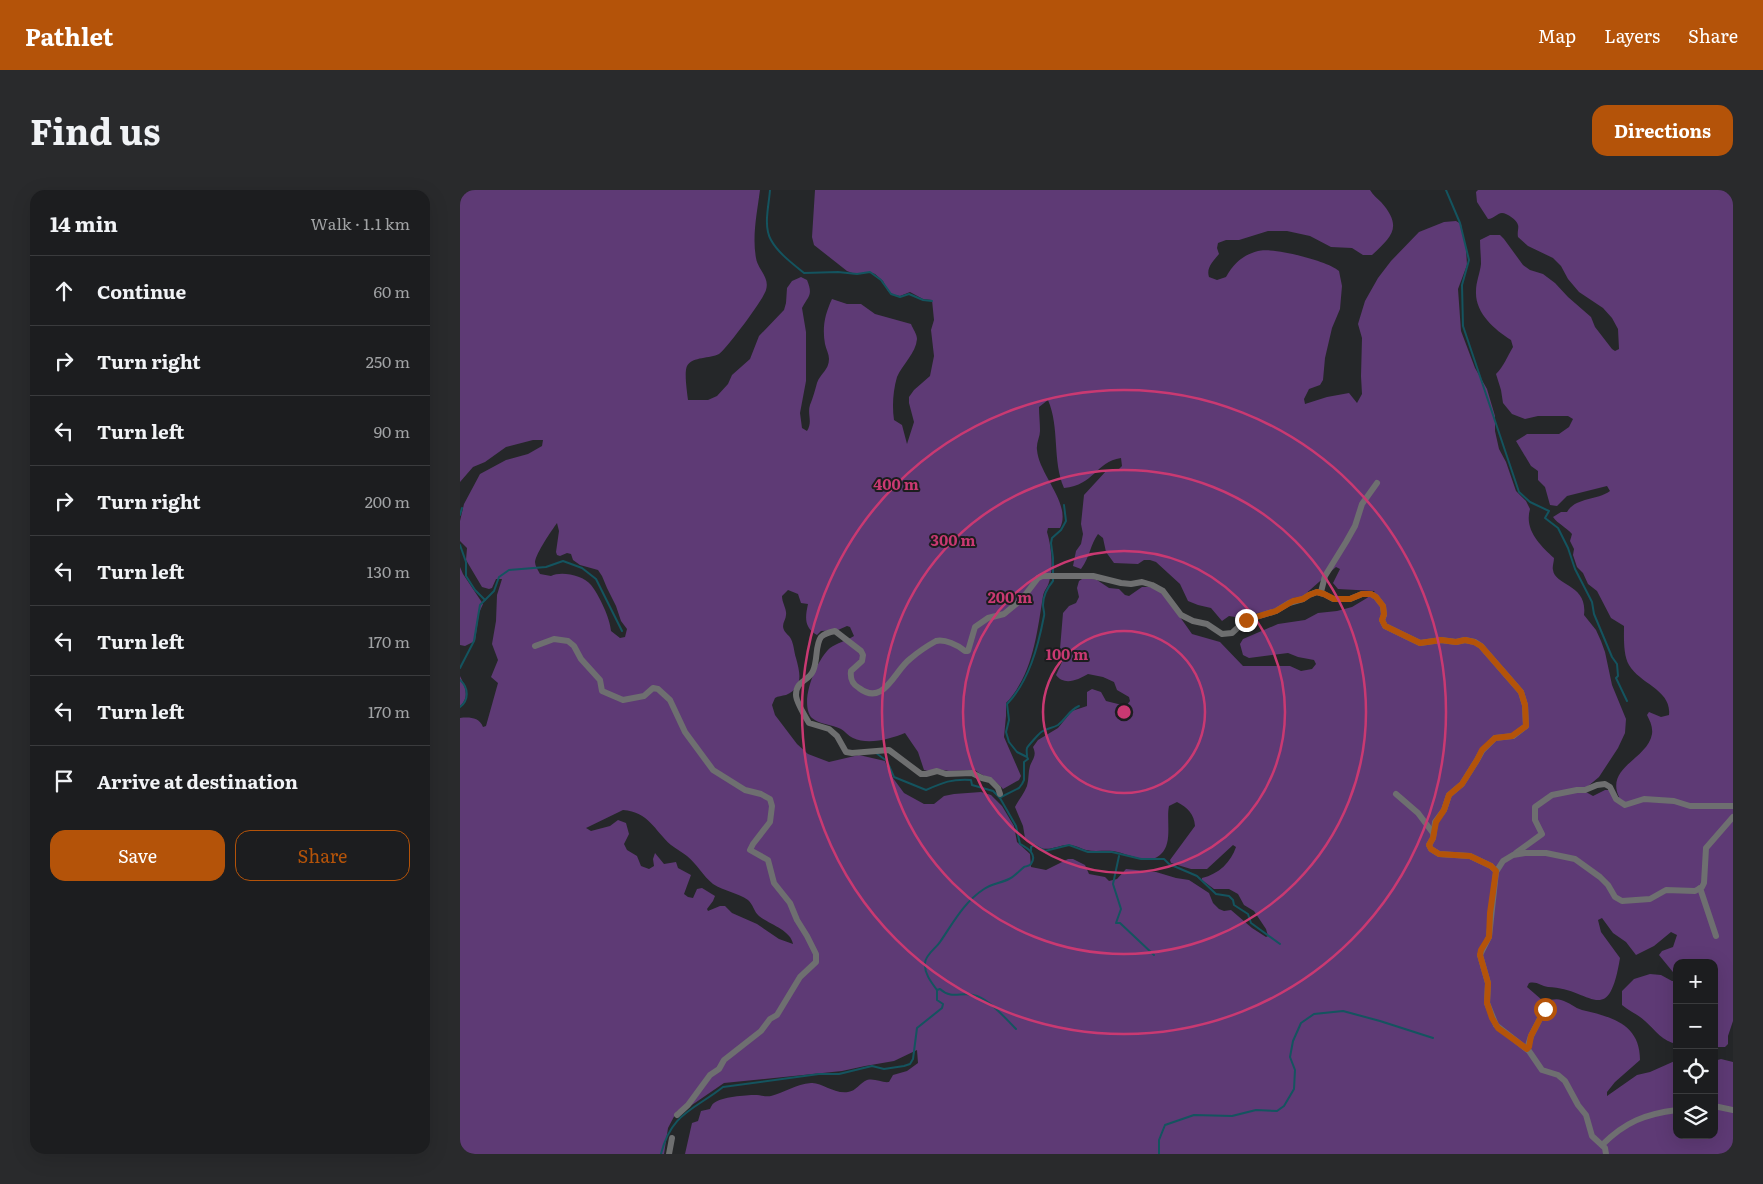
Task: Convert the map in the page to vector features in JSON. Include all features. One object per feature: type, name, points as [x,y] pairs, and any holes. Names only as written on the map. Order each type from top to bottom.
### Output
[{"type":"street","points":[[1320,592],[1324,576],[1355,526],[1362,504],[1377,483]]},
{"type":"street","points":[[1000,794],[998,788],[990,780],[972,773],[946,774],[937,771],[922,774],[889,750],[846,752],[842,748],[837,736],[829,729],[809,723],[802,708],[797,703],[796,694],[800,681],[813,671],[820,638],[824,634],[835,631],[861,651],[863,655],[862,661],[851,671],[851,680],[857,687],[870,694],[882,691],[909,659],[936,641],[948,642],[965,651],[968,650],[975,627],[988,618],[1004,614],[1022,599],[1038,578],[1042,576],[1092,576],[1121,583],[1142,582],[1152,585],[1164,592],[1181,615],[1192,621],[1207,624],[1222,634],[1232,633],[1246,620],[1276,611],[1293,601],[1303,599],[1313,593],[1320,592],[1334,599],[1350,599],[1362,594],[1371,594],[1383,606],[1384,614],[1382,620],[1385,626],[1415,642],[1424,643],[1441,640],[1474,642],[1486,651],[1521,692],[1525,705],[1526,726],[1512,736],[1495,738],[1486,745],[1462,784],[1449,795],[1444,810],[1436,822],[1429,845],[1433,851],[1439,854],[1470,856],[1491,866],[1496,871]]},
{"type":"street","points":[[535,646],[554,639],[568,641],[600,680],[602,691],[623,700],[644,696],[653,688],[658,689],[670,700],[685,732],[713,770],[746,790],[766,797],[770,800],[772,806],[770,822],[750,850],[768,860],[774,883],[790,904],[816,954],[816,962],[800,977],[777,1015],[770,1019],[761,1032],[724,1060],[719,1069],[710,1075],[688,1105],[677,1115]]},
{"type":"street","points":[[1606,1154],[1602,1145],[1592,1136],[1586,1116],[1574,1100],[1565,1081],[1558,1075],[1542,1070],[1527,1049],[1498,1028],[1492,1018],[1487,1003],[1488,983],[1480,955],[1489,937],[1490,913],[1496,871],[1503,861],[1542,834],[1535,820],[1535,807],[1552,796],[1563,792],[1585,790],[1605,784],[1610,787],[1616,799],[1625,805],[1644,798],[1674,801],[1690,806],[1733,806]]},
{"type":"street","points":[[1396,794],[1418,813],[1433,832]]},
{"type":"street","points":[[1513,855],[1546,853],[1575,859],[1600,877],[1608,885],[1615,897],[1622,901],[1650,899],[1666,890],[1691,891],[1700,888],[1704,883],[1706,875],[1706,848],[1733,817]]},
{"type":"street","points":[[1700,888],[1716,936]]},
{"type":"street","points":[[1527,1049],[1531,1036],[1545,1009]]},
{"type":"street","points":[[1718,1107],[1733,1110]]},
{"type":"street","points":[[1602,1145],[1626,1125],[1644,1116],[1673,1111]]},
{"type":"street","points":[[669,1154],[672,1138]]},
{"type":"shaded area","points":[[460,190],[760,190],[755,224],[755,250],[757,262],[765,277],[766,290],[744,324],[719,354],[697,359],[687,366],[688,400],[708,400],[717,396],[728,384],[732,375],[750,359],[759,336],[784,310],[787,288],[792,281],[801,277],[807,280],[810,292],[802,308],[806,332],[806,381],[800,413],[802,428],[807,431],[809,428],[810,405],[818,380],[829,363],[824,338],[824,326],[832,299],[847,304],[861,304],[875,314],[911,324],[916,333],[917,339],[912,354],[897,377],[893,404],[894,420],[902,425],[907,444],[914,422],[909,397],[930,376],[934,356],[931,330],[934,320],[932,300],[923,299],[910,292],[900,296],[894,295],[888,291],[883,281],[875,274],[870,272],[855,274],[847,271],[814,245],[812,237],[815,190],[1370,190],[1388,211],[1393,225],[1392,231],[1385,242],[1372,255],[1363,255],[1352,248],[1331,247],[1310,236],[1287,231],[1268,231],[1239,240],[1226,240],[1218,243],[1219,254],[1209,268],[1209,277],[1217,280],[1226,277],[1243,257],[1265,250],[1312,259],[1339,271],[1342,286],[1340,309],[1332,328],[1325,358],[1323,380],[1320,385],[1309,389],[1304,399],[1305,404],[1349,393],[1357,403],[1362,394],[1362,338],[1358,324],[1365,301],[1378,278],[1391,261],[1419,232],[1444,222],[1456,221],[1461,224],[1467,265],[1458,289],[1461,331],[1475,368],[1487,389],[1495,416],[1495,431],[1499,449],[1506,462],[1516,491],[1526,501],[1530,509],[1529,524],[1534,536],[1554,558],[1553,569],[1555,575],[1581,597],[1584,605],[1584,615],[1596,630],[1601,641],[1612,685],[1626,719],[1625,733],[1618,748],[1599,777],[1587,787],[1586,792],[1593,796],[1609,790],[1615,799],[1619,797],[1616,787],[1622,770],[1649,743],[1652,729],[1647,715],[1649,712],[1661,717],[1669,715],[1669,706],[1661,693],[1634,672],[1629,665],[1625,651],[1624,626],[1611,618],[1597,591],[1588,584],[1583,573],[1577,567],[1573,555],[1574,549],[1570,541],[1572,534],[1553,517],[1561,512],[1567,512],[1581,501],[1610,491],[1607,486],[1567,496],[1557,506],[1550,505],[1545,487],[1538,480],[1538,471],[1531,466],[1516,441],[1527,434],[1559,434],[1569,427],[1573,419],[1568,416],[1538,416],[1525,419],[1512,414],[1503,403],[1496,374],[1513,347],[1511,340],[1487,320],[1479,306],[1476,291],[1481,264],[1480,240],[1490,235],[1500,235],[1523,265],[1530,270],[1543,274],[1555,283],[1591,317],[1595,327],[1615,351],[1619,349],[1618,329],[1612,318],[1603,308],[1579,292],[1553,258],[1528,246],[1518,237],[1518,225],[1514,219],[1502,213],[1488,219],[1477,202],[1476,192],[1478,190],[1733,190],[1733,1021],[1728,1036],[1728,1044],[1725,1047],[1718,1047],[1718,959],[1673,959],[1673,972],[1659,955],[1662,951],[1673,947],[1677,935],[1671,932],[1654,946],[1636,955],[1626,942],[1613,933],[1602,918],[1598,920],[1601,932],[1620,958],[1610,993],[1603,999],[1596,1000],[1563,989],[1534,983],[1529,983],[1527,987],[1542,1000],[1557,999],[1564,1001],[1579,1009],[1614,1019],[1630,1030],[1639,1048],[1640,1060],[1615,1082],[1607,1092],[1607,1096],[1637,1075],[1650,1072],[1673,1062],[1673,1139],[1718,1139],[1718,1060],[1733,1062],[1733,1154],[685,1154],[692,1123],[698,1121],[701,1111],[710,1109],[717,1101],[746,1095],[771,1096],[811,1083],[833,1090],[848,1092],[867,1080],[889,1082],[893,1075],[907,1071],[918,1063],[917,1050],[894,1061],[842,1071],[724,1083],[689,1107],[677,1111],[668,1128],[664,1154],[460,1154],[460,718],[473,718],[479,721],[483,727],[486,726],[498,683],[491,677],[498,660],[492,644],[496,621],[497,595],[502,579],[496,579],[492,588],[482,587],[466,560],[467,548],[460,541],[460,521],[464,504],[480,474],[506,460],[528,454],[542,446],[543,440],[533,440],[506,447],[485,462],[473,467],[460,482]],"holes":[[[1048,400],[1052,411],[1058,466],[1064,488],[1082,483],[1105,464],[1121,458],[1122,466],[1118,470],[1107,470],[1084,495],[1081,524],[1083,534],[1081,544],[1076,551],[1073,566],[1081,569],[1098,534],[1103,538],[1106,552],[1114,563],[1138,564],[1144,560],[1156,562],[1180,584],[1188,601],[1211,608],[1222,621],[1229,616],[1235,617],[1268,611],[1282,606],[1293,598],[1302,597],[1336,567],[1340,569],[1333,583],[1338,589],[1375,591],[1352,607],[1318,613],[1305,620],[1278,624],[1243,639],[1240,644],[1243,655],[1249,658],[1288,653],[1314,660],[1316,664],[1312,669],[1301,671],[1290,666],[1243,666],[1220,642],[1192,634],[1163,593],[1153,587],[1142,587],[1129,596],[1119,589],[1109,588],[1097,580],[1085,577],[1079,581],[1077,588],[1079,597],[1076,603],[1069,606],[1063,613],[1060,649],[1062,662],[1056,675],[1067,681],[1076,680],[1088,674],[1103,677],[1114,682],[1117,690],[1129,697],[1130,701],[1126,706],[1106,701],[1101,692],[1092,689],[1087,692],[1087,706],[1072,711],[1058,728],[1038,740],[1033,747],[1035,755],[1029,768],[1027,786],[1015,807],[1023,826],[1025,838],[1044,849],[1071,845],[1086,850],[1113,851],[1138,858],[1151,859],[1161,854],[1165,849],[1168,838],[1169,806],[1177,802],[1190,812],[1195,826],[1170,860],[1171,863],[1191,869],[1207,869],[1233,845],[1236,847],[1224,867],[1214,874],[1202,878],[1202,880],[1214,889],[1229,889],[1238,894],[1244,905],[1254,911],[1266,929],[1268,936],[1266,937],[1231,910],[1224,911],[1219,909],[1213,903],[1209,893],[1189,880],[1156,872],[1126,869],[1117,879],[1109,881],[1105,877],[1089,874],[1085,865],[1073,859],[1068,859],[1046,870],[1031,867],[1030,854],[1017,842],[1014,826],[1002,806],[991,795],[981,792],[954,794],[944,796],[934,804],[924,804],[904,793],[890,774],[885,761],[859,755],[829,762],[808,754],[797,744],[775,715],[772,705],[775,698],[792,692],[796,688],[799,679],[799,669],[793,644],[783,628],[786,613],[782,596],[788,590],[798,594],[801,603],[808,604],[806,622],[817,635],[821,631],[838,630],[847,626],[850,627],[854,636],[830,648],[820,661],[808,692],[808,711],[812,718],[841,729],[851,737],[865,741],[879,740],[905,733],[918,752],[924,770],[975,770],[1003,789],[1019,780],[1021,776],[1004,737],[1006,703],[1022,680],[1036,639],[1043,596],[1051,576],[1052,563],[1048,528],[1060,528],[1063,519],[1059,499],[1043,469],[1037,450],[1040,431],[1039,407]],[[557,523],[559,531],[557,555],[571,554],[573,560],[580,565],[598,570],[616,606],[621,621],[627,629],[625,637],[620,638],[611,631],[604,607],[594,589],[583,579],[572,575],[560,574],[551,576],[540,574],[535,562],[538,553]],[[623,810],[632,811],[645,818],[671,845],[691,859],[713,884],[748,900],[759,916],[784,931],[793,944],[779,939],[757,924],[732,913],[725,906],[708,911],[707,909],[715,896],[702,888],[697,889],[693,898],[688,897],[684,894],[691,875],[678,868],[676,862],[664,864],[655,853],[653,859],[654,866],[649,869],[641,866],[637,856],[627,850],[624,844],[629,834],[626,823],[618,820],[610,826],[591,831],[586,828]]]},
{"type":"shaded area","points":[[460,567],[483,604],[479,613],[475,641],[465,646],[460,645]]},
{"type":"shaded area","points":[[460,676],[466,696],[460,706]]},
{"type":"shaded area","points":[[1650,974],[1661,975],[1673,981],[1673,1043],[1663,1038],[1643,1019],[1622,1005],[1622,991],[1634,979]]},
{"type":"waterway","points":[[770,190],[767,228],[771,240],[786,258],[804,273],[838,272],[857,274],[870,272],[881,280],[891,294],[900,297],[909,294],[923,300],[932,301]]},
{"type":"waterway","points":[[1446,190],[1460,223],[1469,260],[1462,285],[1463,326],[1519,492],[1530,502],[1549,511],[1545,518],[1558,528],[1568,548],[1575,569],[1592,602],[1594,614],[1612,657],[1617,664],[1618,676],[1616,678],[1627,701]]},
{"type":"waterway","points":[[1001,797],[1019,788],[1024,780],[1024,762],[1028,759],[1017,752],[1009,742],[1006,732],[1009,720],[1007,704],[1015,695],[1027,674],[1039,640],[1044,615],[1044,598],[1047,589],[1053,581],[1051,543],[1052,538],[1061,530],[1066,521],[1064,505]]},
{"type":"waterway","points":[[460,515],[462,508]]},
{"type":"waterway","points":[[460,545],[466,562],[466,576],[475,590],[485,600]]},
{"type":"waterway","points":[[460,668],[474,641],[480,605],[494,591],[499,577],[509,570],[546,567],[563,561],[582,568],[596,579],[622,631]]},
{"type":"waterway","points":[[460,680],[467,694],[465,701],[460,707]]},
{"type":"waterway","points":[[1027,756],[1027,748],[1040,733],[1058,725],[1072,710],[1079,706]]},
{"type":"waterway","points":[[876,753],[887,761],[894,777],[926,790],[948,782],[971,780],[972,785],[993,791],[1000,798],[1016,826],[1020,844],[1032,854],[1033,860],[1030,865],[1024,867],[1009,879],[987,887],[977,894],[959,913],[940,942],[925,960],[927,974],[937,990],[940,989],[953,995],[972,994],[977,996],[988,1002],[1016,1029]]},
{"type":"waterway","points":[[1031,851],[1031,847],[1034,845],[1045,851],[1069,845],[1088,852],[1112,852],[1141,859],[1164,859],[1169,864],[1197,876],[1216,894],[1229,896],[1233,900],[1234,905],[1248,914],[1251,923],[1280,944]]},
{"type":"waterway","points":[[1119,856],[1113,884],[1121,909],[1116,923],[1120,923],[1154,955]]},
{"type":"waterway","points":[[661,1154],[665,1140],[677,1121],[693,1107],[723,1087],[819,1074],[839,1074],[872,1066],[884,1069],[910,1064],[913,1059],[917,1028],[942,1008],[943,1004],[937,1000],[937,990]]},
{"type":"waterway","points":[[1159,1154],[1159,1140],[1165,1125],[1194,1115],[1232,1116],[1256,1110],[1277,1111],[1284,1106],[1294,1089],[1295,1070],[1290,1057],[1293,1041],[1301,1023],[1314,1014],[1343,1011],[1433,1038]]},
{"type":"route","points":[[1246,620],[1282,609],[1293,601],[1303,599],[1317,592],[1334,599],[1344,600],[1366,593],[1371,594],[1383,606],[1384,614],[1382,620],[1385,626],[1420,643],[1433,640],[1456,642],[1470,640],[1481,646],[1518,686],[1524,698],[1526,726],[1512,736],[1495,738],[1486,745],[1462,784],[1446,800],[1444,810],[1436,822],[1433,838],[1429,845],[1433,851],[1439,854],[1470,856],[1491,866],[1496,871],[1490,913],[1489,937],[1481,950],[1480,960],[1487,976],[1487,1003],[1498,1028],[1527,1049],[1531,1036],[1545,1009]]}]
